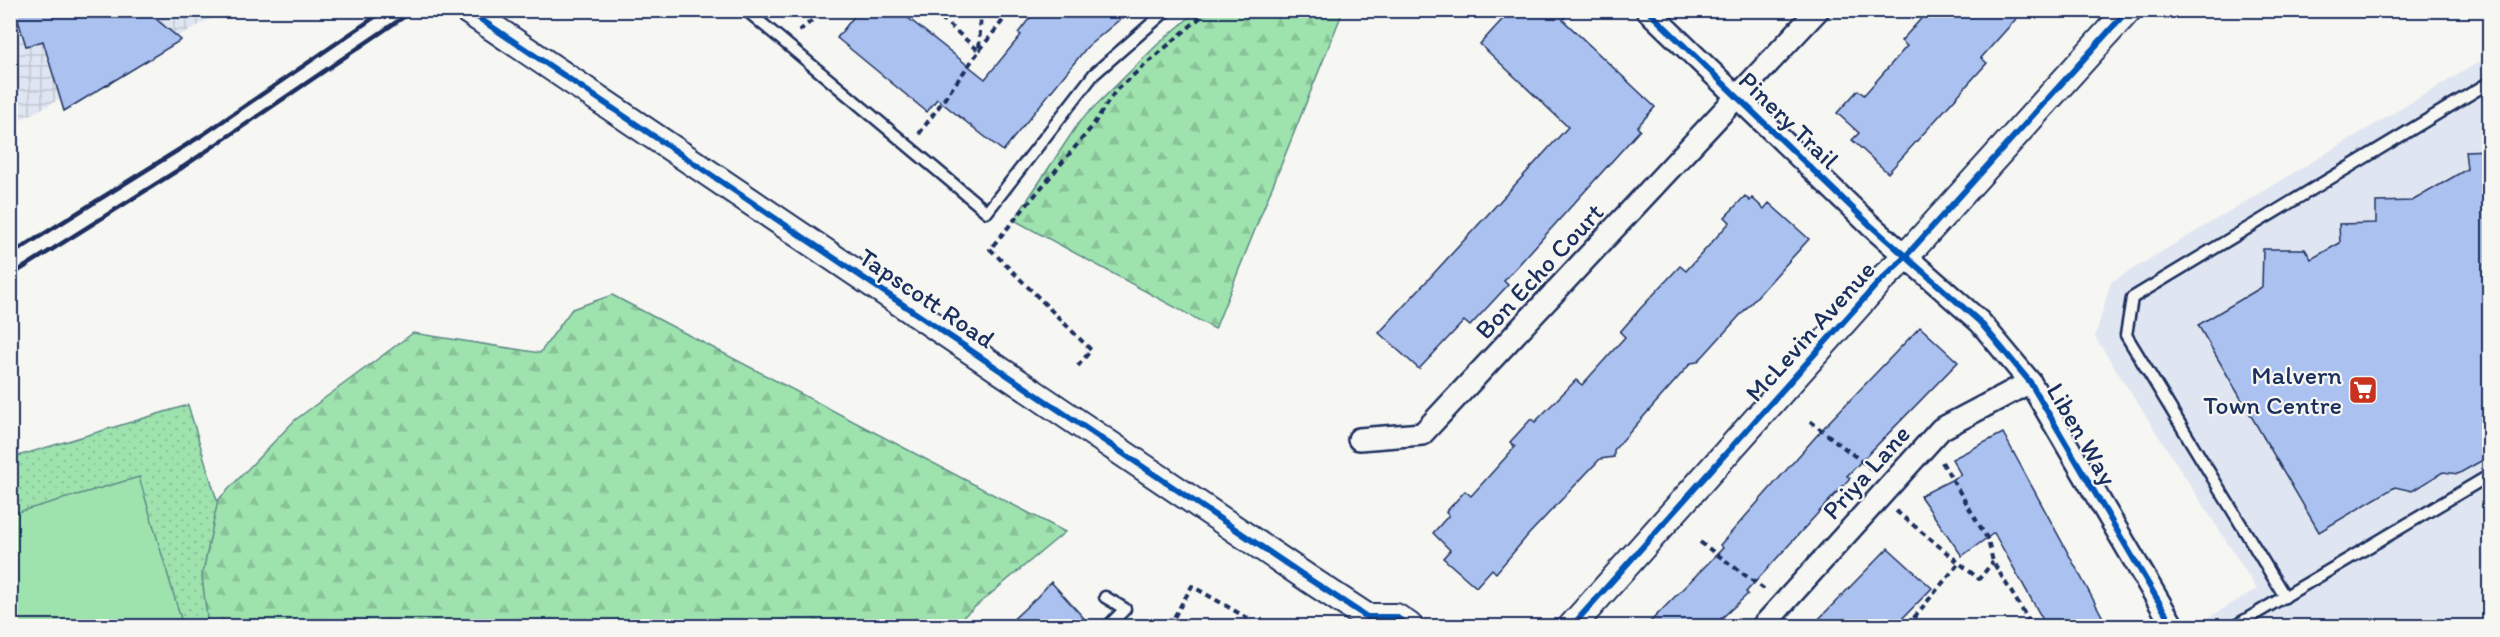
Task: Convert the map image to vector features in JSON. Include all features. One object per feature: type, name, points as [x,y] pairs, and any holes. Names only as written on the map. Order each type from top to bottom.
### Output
[{"type":"street","name":"Tapscott Road","points":[[467,10],[1368,622],[1396,617],[1409,627]]},
{"type":"street","name":"Pinery Trail","points":[[1647,10],[1905,257]]},
{"type":"street","name":"Bon Echo Court","points":[[1359,439],[1422,434],[1818,10]]},
{"type":"street","name":"McLevin Avenue","points":[[1572,627],[1878,283],[1905,257],[2128,10]]},
{"type":"street","name":"Liben Way","points":[[1905,257],[1980,322],[2030,382],[2174,627]]},
{"type":"street","name":"Priya Lane","points":[[1763,627],[1941,429],[2030,382]]},
{"type":"lane","points":[[746,10],[987,212],[1094,74],[1167,10]]},
{"type":"lane","points":[[2285,597],[2126,335],[2132,298],[2490,82]]},
{"type":"lane","points":[[2235,627],[2490,475]]},
{"type":"lane","points":[[1105,597],[1125,609],[1108,627]]},
{"type":"path","points":[[784,42],[825,10]]},
{"type":"path","points":[[932,10],[979,51]]},
{"type":"path","points":[[979,51],[981,10]]},
{"type":"path","points":[[910,147],[1011,10]]},
{"type":"path","points":[[1078,366],[1091,350],[990,249],[1090,128],[1116,90],[1209,10]]},
{"type":"path","points":[[1810,421],[1891,485]]},
{"type":"path","points":[[1929,442],[1988,540],[1993,562],[2032,627]]},
{"type":"path","points":[[1894,508],[1978,579],[1993,562]]},
{"type":"path","points":[[1700,542],[1784,604]]},
{"type":"path","points":[[1907,627],[1959,563]]},
{"type":"path","points":[[1169,627],[1192,586],[1260,627]]},
{"type":"shaded area","points":[[11,11],[225,11],[11,125]]},
{"type":"shaded area","points":[[2489,56],[2489,626],[2214,626],[2209,617],[2257,589],[2095,337],[2111,282]]},
{"type":"green space","points":[[1197,11],[1343,11],[1215,329],[1014,220],[1080,121],[1157,45]]},
{"type":"green space","points":[[612,295],[1065,532],[952,626],[208,626],[202,577],[218,500],[295,420],[413,333],[540,353],[572,309]]},
{"type":"green space","points":[[188,405],[255,626],[11,626],[11,458]]},
{"type":"green space","points":[[139,477],[183,626],[11,626],[11,514]]},
{"type":"building","points":[[15,10],[145,10],[181,40],[64,111],[43,41],[26,46]]},
{"type":"building","points":[[859,10],[898,10],[985,79],[1021,35],[1018,33],[1036,10],[1131,10],[1087,47],[1003,151],[937,99],[927,112],[837,38]]},
{"type":"building","points":[[1511,10],[1569,10],[1563,20],[1655,107],[1637,127],[1640,130],[1504,281],[1508,285],[1470,326],[1464,321],[1419,369],[1379,333],[1568,127],[1480,44]]},
{"type":"building","points":[[1929,10],[2024,10],[1981,58],[1987,63],[1888,173],[1852,140],[1859,133],[1837,113],[1858,90],[1864,95],[1907,46],[1901,41]]},
{"type":"building","name":"Malvern Town Centre","points":[[2490,150],[2490,456],[2458,474],[2443,472],[2412,491],[2395,487],[2319,532],[2198,325],[2262,287],[2263,249],[2305,249],[2311,259],[2340,243],[2339,224],[2376,223],[2376,202],[2412,201],[2467,169],[2465,151]]},
{"type":"building","points":[[1745,196],[1750,201],[1752,198],[1764,209],[1769,203],[1809,239],[1704,355],[1697,362],[1691,363],[1614,450],[1614,457],[1600,459],[1529,534],[1496,573],[1492,569],[1476,587],[1443,558],[1450,550],[1433,533],[1449,515],[1446,512],[1465,491],[1471,496],[1515,447],[1510,442],[1531,419],[1535,422],[1576,380],[1582,385],[1625,337],[1620,332],[1680,266],[1686,271],[1730,222],[1725,217]]},
{"type":"building","points":[[1920,327],[1958,362],[1847,476],[1850,478],[1746,592],[1748,594],[1712,627],[1645,627],[1723,548],[1720,545],[1827,424]]},
{"type":"building","points":[[2003,433],[2108,627],[2047,627],[1994,533],[1962,556],[1920,496],[1961,475],[1952,459]]},
{"type":"building","points":[[1888,548],[1932,588],[1894,627],[1811,627]]},
{"type":"building","points":[[1051,582],[1092,627],[1005,627],[1037,597]]},
{"type":"railway","points":[[10,255],[204,134],[385,10]]},
{"type":"railway","points":[[10,276],[183,167],[414,10]]},
{"type":"cycle path","points":[[467,10],[1367,617],[1396,617],[1409,626]]},
{"type":"cycle path","points":[[1647,10],[1870,225],[1980,322],[2030,382],[2173,626]]},
{"type":"cycle path","points":[[1572,626],[1878,283],[1905,257],[2128,10]]},
{"type":"place","name":"Malvern Town Centre","points":[[2363,390]]}]
